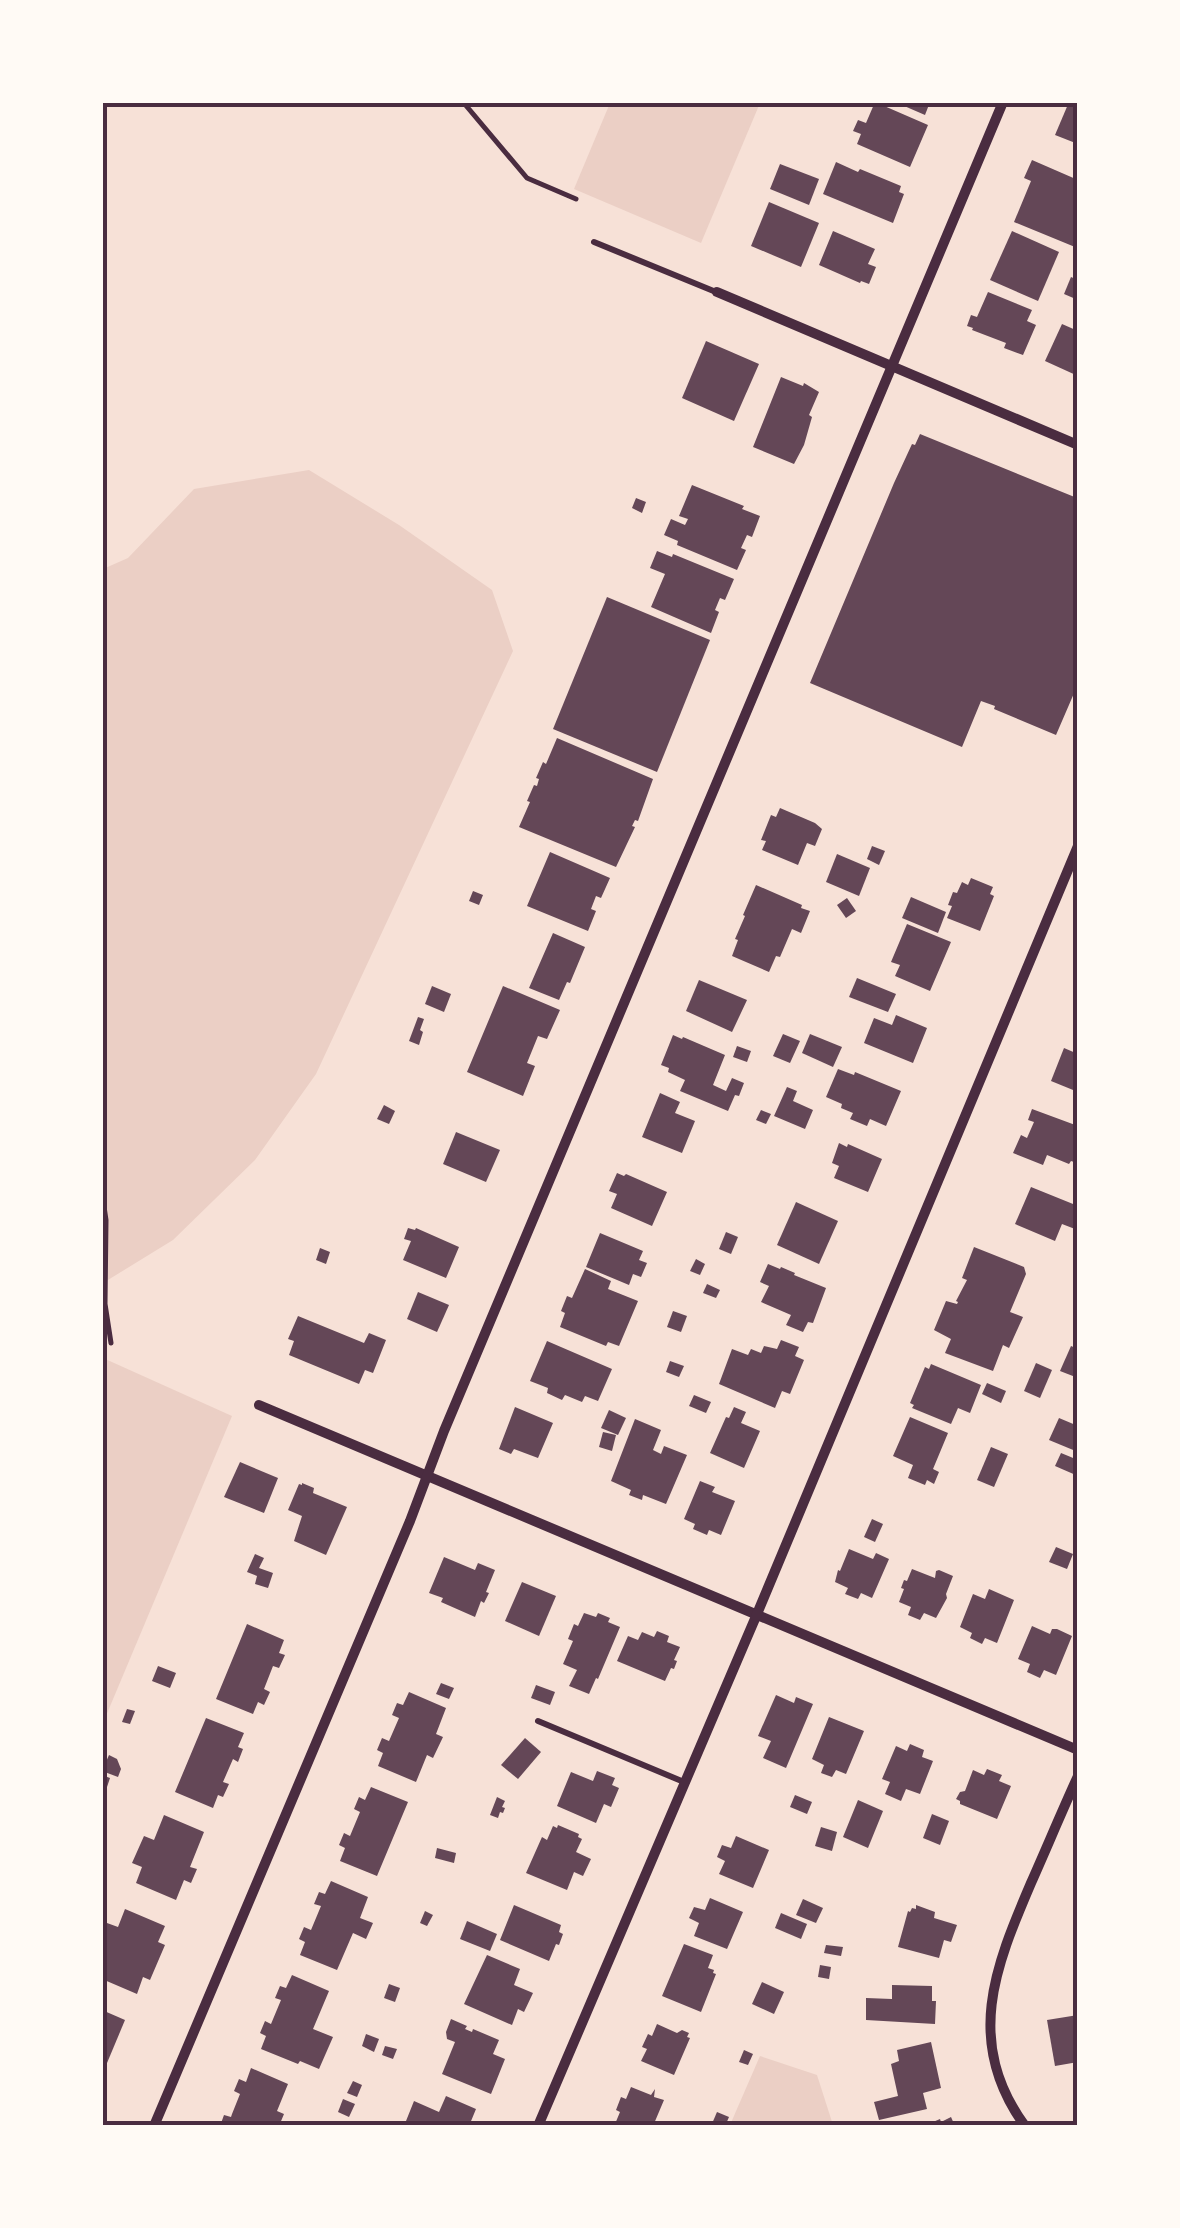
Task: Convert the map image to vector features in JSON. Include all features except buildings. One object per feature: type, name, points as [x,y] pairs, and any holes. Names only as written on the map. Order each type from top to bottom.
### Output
[{"type":"street","points":[[154,2126],[1003,102]]},
{"type":"street","points":[[717,292],[1078,445]]},
{"type":"street","points":[[538,2126],[1078,846]]},
{"type":"street","points":[[259,1405],[1078,1750]]},
{"type":"street","points":[[1025,2126],[1002,2083],[992,2045],[990,2006],[1005,1944],[1078,1776]]},
{"type":"lane","points":[[594,242],[717,292]]},
{"type":"lane","points":[[538,1721],[685,1782]]},
{"type":"path","points":[[463,102],[527,178],[576,199]]},
{"type":"path","points":[[102,1193],[106,1220],[105,1304],[111,1343]]},
{"type":"shaded area","points":[[610,103],[760,103],[701,243],[574,189]]},
{"type":"shaded area","points":[[309,470],[399,525],[492,590],[513,651],[316,1074],[255,1160],[173,1240],[103,1283],[103,569],[128,558],[194,489]]},
{"type":"shaded area","points":[[102,1359],[232,1416],[103,1723]]},
{"type":"shaded area","points":[[760,2056],[817,2075],[833,2125],[730,2125]]}]
